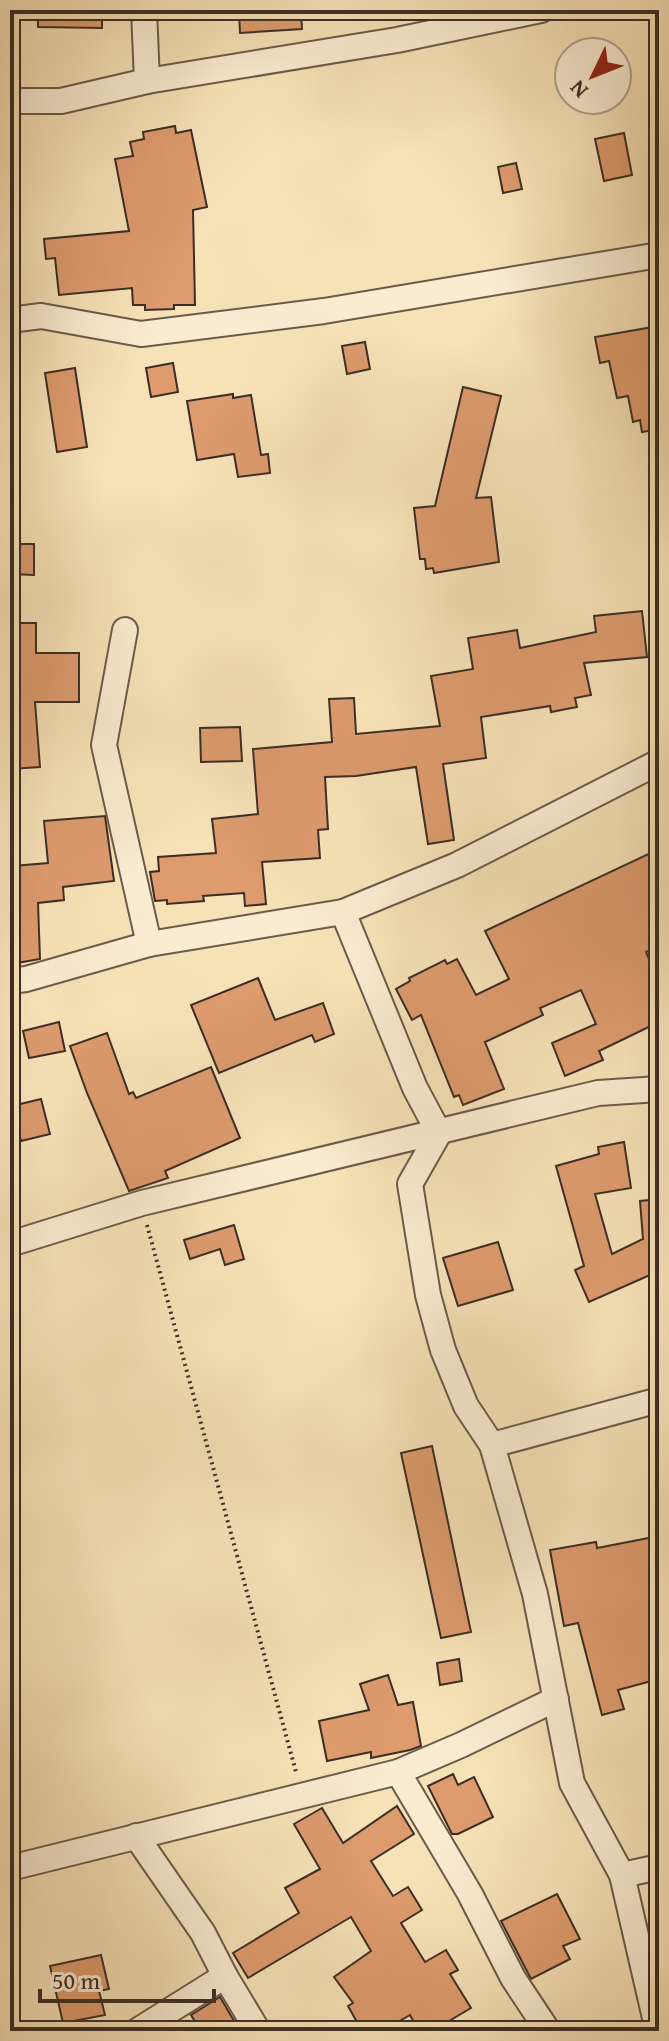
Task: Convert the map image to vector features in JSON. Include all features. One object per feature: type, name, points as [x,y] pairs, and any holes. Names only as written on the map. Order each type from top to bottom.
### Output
[{"type":"street","points":[[144,10],[147,81]]},
{"type":"street","points":[[10,101],[61,101],[147,81],[397,40],[541,10]]},
{"type":"street","points":[[10,320],[41,316],[141,334],[324,311],[659,255]]},
{"type":"street","points":[[125,630],[104,745],[149,944]]},
{"type":"street","points":[[10,981],[149,944],[343,912],[457,865],[659,762]]},
{"type":"street","points":[[343,912],[415,1088],[439,1133]]},
{"type":"street","points":[[10,1244],[142,1203],[598,1093],[659,1089]]},
{"type":"street","points":[[439,1133],[410,1184],[428,1295],[443,1350],[466,1406],[492,1445],[535,1594],[572,1783],[622,1875],[658,2031]]},
{"type":"street","points":[[492,1445],[659,1400]]},
{"type":"street","points":[[10,1868],[398,1772],[556,1699]]},
{"type":"street","points":[[398,1772],[470,1894],[513,1978],[548,2031]]},
{"type":"street","points":[[136,1836],[203,1933],[258,2031]]},
{"type":"street","points":[[622,1875],[659,1867]]},
{"type":"street","points":[[137,2031],[225,1976]]},
{"type":"path","points":[[142,1203],[303,1797]]},
{"type":"building","points":[[38,10],[102,10],[102,28],[38,27]]},
{"type":"building","points":[[239,10],[301,10],[302,29],[240,33]]},
{"type":"building","points":[[175,126],[176,133],[191,130],[207,207],[193,210],[195,305],[145,310],[145,305],[133,305],[132,288],[59,295],[55,258],[46,259],[44,239],[129,231],[115,159],[133,156],[130,142],[144,139],[143,132]]},
{"type":"building","points":[[624,133],[632,175],[604,181],[595,139]]},
{"type":"building","points":[[516,163],[522,189],[503,193],[498,167]]},
{"type":"building","points":[[653,327],[659,356],[659,429],[642,432],[640,420],[633,422],[628,396],[617,398],[609,361],[600,363],[595,337]]},
{"type":"building","points":[[365,342],[370,369],[347,374],[342,346]]},
{"type":"building","points":[[173,363],[178,392],[151,397],[146,368]]},
{"type":"building","points":[[75,368],[87,447],[57,452],[45,373]]},
{"type":"building","points":[[463,387],[501,396],[476,498],[491,497],[499,562],[434,573],[433,568],[426,569],[425,559],[420,559],[414,508],[435,506]]},
{"type":"building","points":[[233,394],[233,398],[251,395],[261,455],[268,454],[270,473],[238,477],[234,454],[197,460],[187,401]]},
{"type":"building","points":[[10,544],[34,544],[34,575],[10,574]]},
{"type":"building","points":[[642,611],[647,657],[584,663],[591,695],[575,698],[577,707],[551,712],[550,706],[481,717],[486,758],[443,764],[454,840],[428,844],[416,767],[325,777],[328,829],[318,830],[320,858],[262,862],[266,904],[245,906],[244,893],[203,896],[204,901],[167,904],[167,900],[155,901],[150,872],[159,871],[158,857],[216,853],[212,819],[258,814],[253,749],[332,742],[329,699],[354,698],[356,734],[440,726],[431,676],[473,669],[468,638],[517,630],[520,648],[596,632],[594,616]]},
{"type":"building","points":[[10,623],[36,623],[36,653],[79,653],[79,702],[35,702],[40,767],[10,769]]},
{"type":"building","points":[[240,727],[242,761],[201,762],[200,728]]},
{"type":"building","points":[[105,816],[114,881],[63,887],[64,900],[38,903],[40,959],[17,963],[18,915],[13,866],[48,863],[44,821]]},
{"type":"building","points":[[659,849],[659,946],[646,952],[659,982],[659,1022],[599,1051],[603,1060],[565,1076],[552,1043],[596,1024],[581,990],[540,1008],[543,1015],[485,1042],[504,1089],[463,1105],[459,1095],[454,1097],[421,1015],[412,1020],[396,989],[410,981],[409,978],[445,960],[447,964],[457,959],[476,995],[509,979],[485,931]]},
{"type":"building","points":[[258,978],[275,1020],[323,1003],[334,1034],[315,1042],[312,1035],[219,1073],[191,1005]]},
{"type":"building","points":[[59,1022],[65,1051],[29,1058],[23,1031]]},
{"type":"building","points":[[107,1033],[129,1094],[133,1092],[136,1098],[211,1067],[240,1138],[165,1171],[168,1178],[129,1191],[70,1046]]},
{"type":"building","points":[[41,1099],[50,1134],[21,1141],[12,1106]]},
{"type":"building","points":[[624,1142],[631,1188],[595,1194],[612,1254],[643,1239],[640,1201],[659,1199],[659,1271],[589,1302],[575,1270],[584,1266],[556,1166],[599,1154],[598,1147]]},
{"type":"building","points":[[234,1225],[244,1259],[225,1265],[220,1249],[190,1259],[184,1240]]},
{"type":"building","points":[[498,1242],[513,1290],[458,1306],[443,1258]]},
{"type":"building","points":[[432,1446],[471,1632],[441,1638],[401,1453]]},
{"type":"building","points":[[659,1536],[659,1679],[618,1690],[624,1709],[602,1715],[578,1623],[564,1626],[550,1550],[596,1542],[597,1548]]},
{"type":"building","points":[[459,1659],[462,1681],[440,1685],[437,1663]]},
{"type":"building","points":[[388,1675],[398,1705],[413,1702],[421,1746],[371,1758],[371,1752],[327,1761],[319,1721],[369,1710],[360,1684]]},
{"type":"building","points":[[453,1774],[458,1785],[474,1777],[493,1817],[458,1834],[452,1834],[428,1786]]},
{"type":"building","points":[[397,1806],[414,1834],[371,1861],[393,1896],[408,1887],[422,1910],[401,1923],[425,1962],[446,1950],[458,1970],[450,1974],[471,2008],[432,2031],[419,2031],[410,2015],[382,2031],[362,2031],[348,2006],[353,2003],[334,1977],[371,1951],[351,1917],[248,1978],[233,1953],[299,1913],[285,1888],[320,1869],[294,1824],[322,1808],[343,1843]]},
{"type":"building","points":[[557,1894],[580,1939],[563,1946],[570,1959],[531,1979],[501,1921]]},
{"type":"building","points":[[101,1955],[109,1989],[99,1991],[105,2015],[63,2023],[50,1966]]},
{"type":"building","points":[[220,1997],[240,2031],[201,2031],[191,2015]]}]
